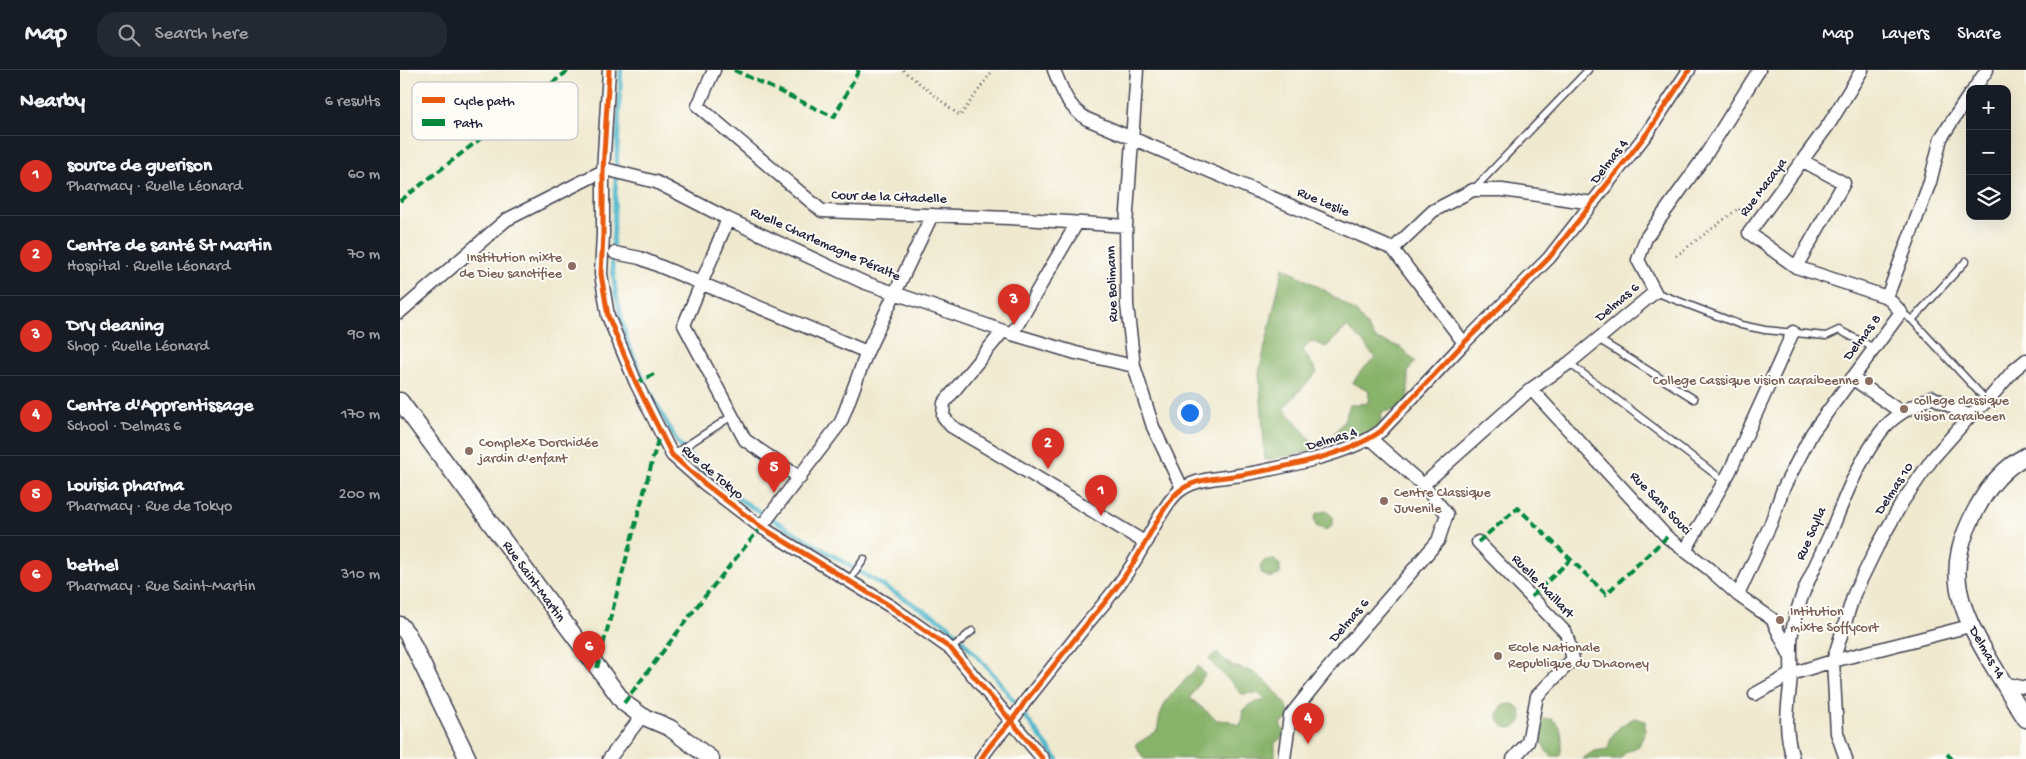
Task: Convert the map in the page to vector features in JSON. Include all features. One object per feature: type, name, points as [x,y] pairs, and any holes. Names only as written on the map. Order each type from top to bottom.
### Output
[{"type":"street","name":"Rue de Tokyo","points":[[609,70],[601,274],[608,316],[636,383],[672,455],[693,475],[761,527],[851,578],[890,606],[954,646],[972,672],[1014,719],[1043,759]]},
{"type":"street","name":"Cour de la Citadelle","points":[[714,70],[698,106],[822,211],[1126,226]]},
{"type":"street","name":"Rue Leslie","points":[[1054,70],[1065,96],[1078,113],[1393,249],[1464,342]]},
{"type":"street","name":"Rue Bolimann","points":[[1137,70],[1126,226],[1127,305],[1134,366],[1153,427],[1182,488]]},
{"type":"street","name":"Delmas 4","points":[[1182,488],[1204,481],[1271,470],[1348,448],[1371,439],[1381,431],[1464,342],[1549,258],[1648,132],[1689,70]]},
{"type":"street","name":"Delmas 6","points":[[1423,485],[1531,389],[1569,363],[1655,292],[1638,260],[1646,238],[1705,156],[1759,70]]},
{"type":"street","name":"Rue Macaya","points":[[1749,233],[1829,124],[1862,70]]},
{"type":"street","points":[[1977,85],[1987,70]]},
{"type":"street","points":[[1749,233],[1796,266],[1887,296],[1930,182],[1940,138],[1966,100]]},
{"type":"street","points":[[1796,266],[1844,183],[1803,161]]},
{"type":"street","name":"Ruelle Charlemagne Péralte","points":[[606,170],[625,173],[656,182],[728,219],[864,282],[1008,332],[1076,353],[1134,366]]},
{"type":"street","points":[[400,312],[506,220],[606,170]]},
{"type":"street","points":[[1393,249],[1433,211],[1473,190],[1502,190],[1593,203]]},
{"type":"street","points":[[761,527],[841,422],[867,352],[932,215]]},
{"type":"street","points":[[728,219],[684,325],[745,440],[800,478]]},
{"type":"street","points":[[1078,223],[1008,332],[944,404],[943,416],[951,426],[1146,543]]},
{"type":"street","points":[[615,253],[640,258],[867,352]]},
{"type":"street","name":"Delmas 8","points":[[1738,595],[1771,523],[1783,488],[1812,433],[1901,312],[1887,296]]},
{"type":"street","points":[[1685,551],[1730,471],[1793,332]]},
{"type":"street","name":"Delmas 10","points":[[1833,661],[1854,594],[1903,501],[1933,458],[1970,416],[2026,360]]},
{"type":"street","points":[[1852,378],[1901,412]]},
{"type":"street","name":"Rue Sans Souci","points":[[1531,389],[1667,537],[1709,569],[1738,595],[1772,618],[1790,656]]},
{"type":"street","name":"Rue Scylla","points":[[1793,759],[1786,721],[1791,674],[1792,628],[1806,584],[1824,547],[1851,482],[1880,432],[1901,412],[1932,397],[1970,416]]},
{"type":"street","name":"Rue Saint-Martin","points":[[400,401],[624,703],[642,716],[670,728],[711,759]]},
{"type":"street","name":"Delmas 6","points":[[1284,759],[1290,716],[1326,671],[1438,541],[1447,514],[1423,485],[1371,439]]},
{"type":"street","name":"Delmas 14","points":[[2026,456],[2007,469],[1992,485],[1966,527],[1958,555],[1957,578],[1970,626],[2026,719]]},
{"type":"street","points":[[981,759],[987,749],[1014,719],[1024,703],[1114,592],[1146,543],[1167,504],[1182,488]]},
{"type":"street","name":"Ruelle Maillart","points":[[1478,542],[1566,633],[1573,659],[1537,696],[1528,742],[1513,759]]},
{"type":"street","points":[[400,625],[408,635],[468,759]]},
{"type":"street","points":[[1755,694],[1791,674],[1833,661],[1970,626]]},
{"type":"street","points":[[1833,661],[1837,733],[1846,759]]},
{"type":"street","points":[[2003,683],[2026,688]]},
{"type":"street","points":[[609,759],[642,716]]},
{"type":"lane","points":[[1473,190],[1588,70]]},
{"type":"lane","points":[[1912,320],[1966,261]]},
{"type":"lane","points":[[1655,292],[1740,326],[1826,336],[1839,330],[1874,348]]},
{"type":"lane","points":[[1901,312],[1912,320],[1986,401]]},
{"type":"lane","points":[[1598,339],[1694,399]]},
{"type":"lane","points":[[1569,363],[1724,480]]},
{"type":"lane","points":[[672,455],[732,416]]},
{"type":"lane","points":[[851,578],[864,559]]},
{"type":"lane","points":[[954,646],[972,631]]},
{"type":"path","points":[[903,70],[960,116],[992,70]]},
{"type":"green space","points":[[1283,267],[1326,291],[1357,313],[1376,339],[1400,347],[1415,361],[1408,372],[1408,399],[1395,410],[1382,412],[1379,431],[1348,445],[1334,434],[1344,421],[1350,405],[1368,403],[1369,390],[1352,383],[1375,358],[1361,340],[1347,327],[1326,347],[1311,341],[1303,350],[1317,372],[1284,408],[1319,450],[1265,460],[1259,373]]},
{"type":"green space","points":[[1326,511],[1333,517],[1333,526],[1325,530],[1316,526],[1314,519],[1317,513]]},
{"type":"green space","points":[[1273,559],[1280,565],[1280,574],[1271,578],[1262,574],[1260,567],[1264,561]]},
{"type":"green space","points":[[1216,653],[1233,666],[1253,672],[1269,684],[1286,704],[1290,717],[1280,725],[1286,734],[1275,743],[1275,758],[1144,759],[1135,745],[1157,731],[1160,715],[1166,701],[1198,666],[1205,674],[1190,698],[1217,720],[1230,721],[1239,726],[1243,719],[1242,711],[1250,704],[1265,700],[1258,693],[1241,694],[1209,659]]},
{"type":"green space","points":[[1510,704],[1518,708],[1522,716],[1518,724],[1510,728],[1502,724],[1498,716],[1502,708]]},
{"type":"green space","points":[[1634,718],[1645,721],[1645,731],[1639,746],[1626,752],[1620,759],[1582,759],[1594,751],[1608,749],[1611,738],[1616,730]]},
{"type":"green space","points":[[1544,719],[1552,719],[1559,726],[1562,740],[1560,756],[1552,756],[1546,751],[1542,741],[1540,726]]},
{"type":"waterway","points":[[621,70],[612,263],[616,294],[627,341],[646,385],[678,443],[719,487],[948,625],[995,676],[1057,759]]},
{"type":"marked path","points":[[554,82],[569,70]]},
{"type":"marked path","points":[[734,70],[834,117],[859,70]]},
{"type":"marked path","points":[[400,201],[479,140]]},
{"type":"marked path","points":[[636,383],[654,374]]},
{"type":"marked path","points":[[597,668],[660,432]]},
{"type":"marked path","points":[[1478,542],[1518,508],[1606,594],[1667,537]]},
{"type":"marked path","points":[[624,703],[698,605],[761,527]]},
{"type":"marked path","points":[[1531,597],[1571,559]]},
{"type":"marked path","points":[[1947,754],[1952,759]]},
{"type":"cycle path","points":[[609,70],[603,171],[601,274],[608,316],[636,383],[672,455],[705,484],[761,527],[890,606],[951,649],[1043,759]]},
{"type":"cycle path","points":[[981,759],[991,744],[1014,718],[1109,598],[1136,560],[1161,514],[1175,495],[1188,485],[1195,483],[1275,469],[1333,454],[1381,431],[1464,343],[1549,258],[1648,132],[1689,70]]},
{"type":"place","name":"Institution mixte de Dieu sanctifiee","points":[[572,266]]},
{"type":"place","name":"Dry cleaning","points":[[1014,325]]},
{"type":"place","name":"College Cassique vision caraibeenne","points":[[1869,381]]},
{"type":"place","name":"college classique vision caraibeen","points":[[1904,409]]},
{"type":"place","name":"Complexe Dorchidée jardin d'enfant","points":[[469,451]]},
{"type":"place","name":"Centre de santé St Martin","points":[[1048,469]]},
{"type":"place","name":"Louisia pharma","points":[[774,493]]},
{"type":"place","name":"Centre Classique Juvenile","points":[[1384,501]]},
{"type":"place","name":"source de guerison","points":[[1101,516]]},
{"type":"place","name":"Intitution mixte Soffycort","points":[[1780,620]]},
{"type":"place","name":"Ecole Nationale Republique du Dhaomey","points":[[1498,656]]},
{"type":"place","name":"bethel","points":[[589,672]]},
{"type":"place","name":"Centre d'Apprentissage","points":[[1308,744]]}]
